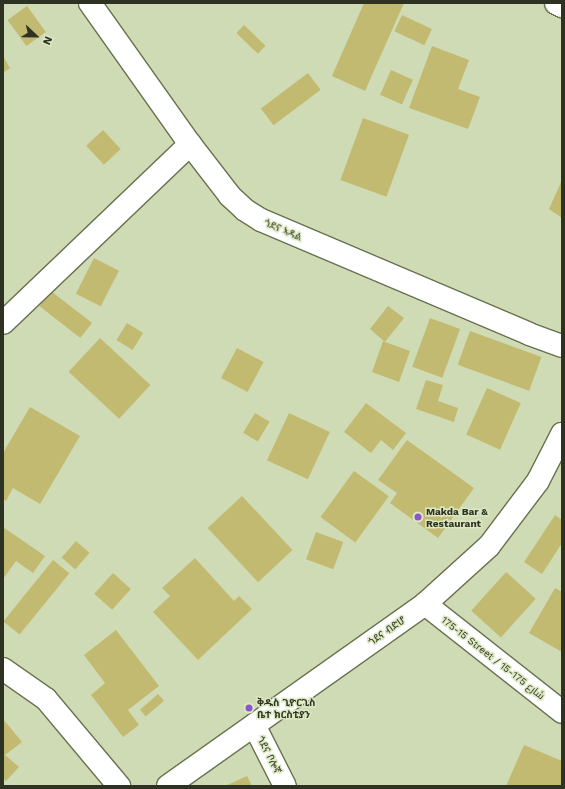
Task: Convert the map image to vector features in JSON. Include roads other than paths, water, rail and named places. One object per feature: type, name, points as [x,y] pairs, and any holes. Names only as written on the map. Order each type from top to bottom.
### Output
[{"type":"street","name":"ጎደና ኣዳል","points":[[90,3],[190,144],[230,196],[245,210],[261,220],[529,334],[562,346]]},
{"type":"street","points":[[556,3],[562,6]]},
{"type":"street","points":[[3,323],[190,144]]},
{"type":"street","name":"ጎደና ብድሆ","points":[[168,786],[425,604],[489,546],[538,481],[562,434]]},
{"type":"street","name":"175-15 Street / شارع 175-15","points":[[425,604],[562,712]]},
{"type":"street","points":[[3,670],[46,699],[119,786]]},
{"type":"street","name":"ጎደና ቦሎኛ","points":[[254,725],[285,786]]},
{"type":"place","name":"Makda Bar & Restaurant","points":[[418,517]]},
{"type":"place","name":"ቅዱስ ጊዮርጊስ ቤተ ክርስቲያን","points":[[249,708]]}]
